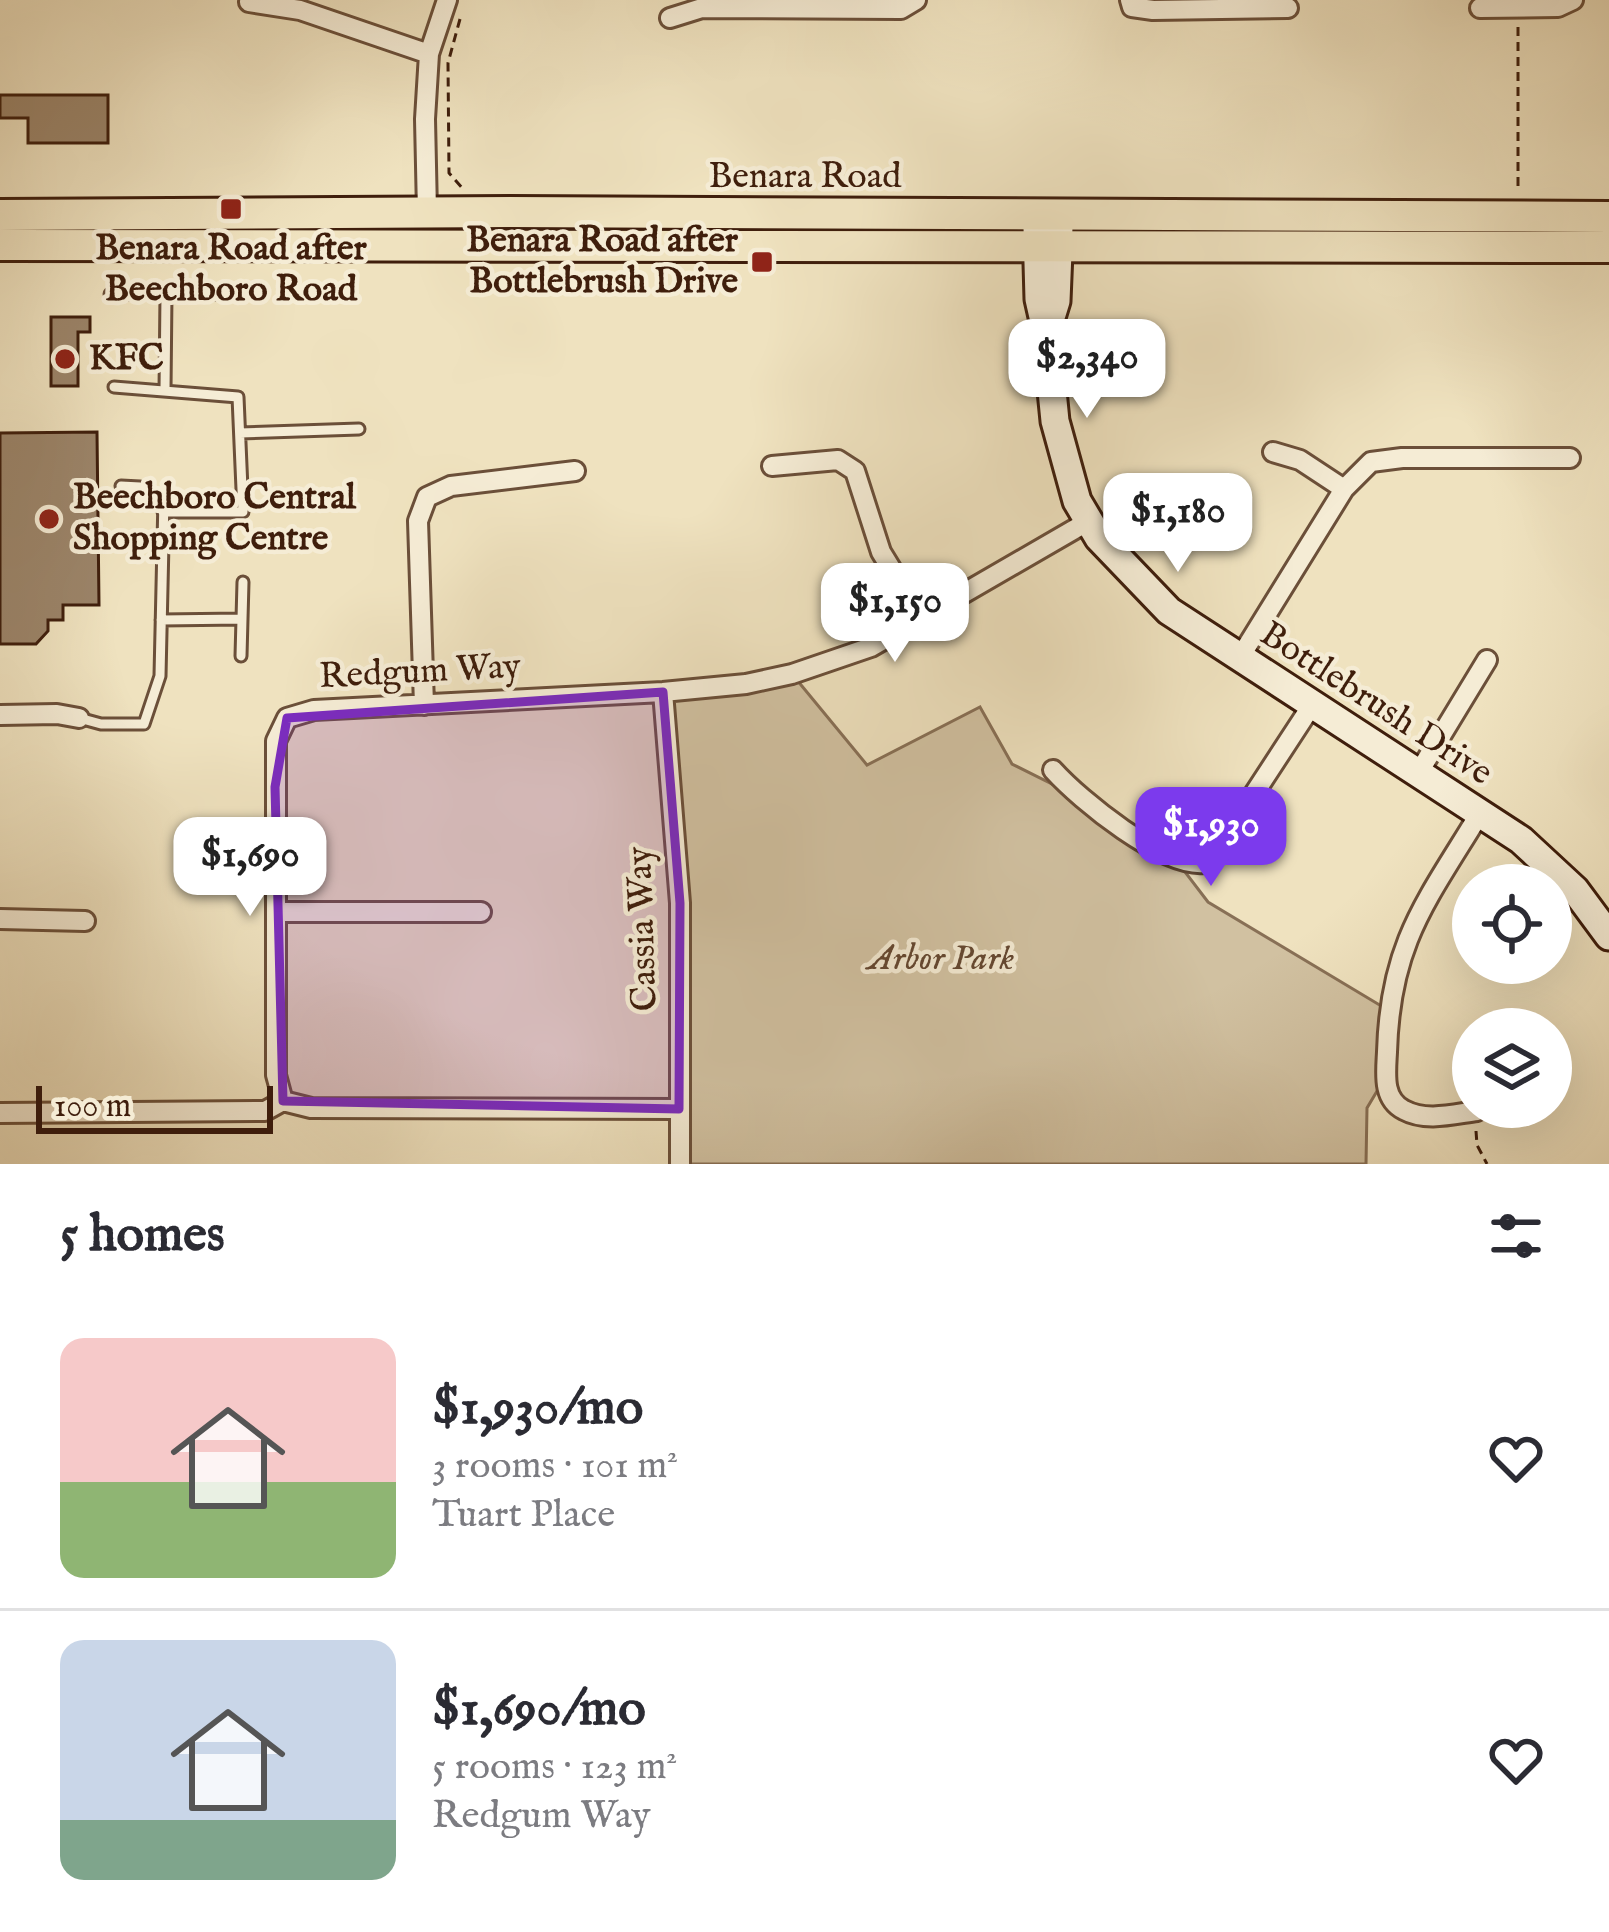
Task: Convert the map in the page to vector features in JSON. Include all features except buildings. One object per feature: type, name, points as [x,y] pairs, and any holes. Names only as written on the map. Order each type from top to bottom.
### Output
[{"type":"main road","name":"Benara Road","points":[[0,215],[87,231]]},
{"type":"main road","name":"Benara Road","points":[[0,244],[87,231],[1427,232],[1609,218]]},
{"type":"main road","points":[[0,256],[87,231]]},
{"type":"main road","name":"Benara Road","points":[[1427,232],[1609,248]]},
{"type":"street","points":[[427,228],[424,119],[429,54],[447,0]]},
{"type":"street","points":[[670,18],[702,8],[901,9],[916,0]]},
{"type":"street","points":[[1130,0],[1132,7],[1153,10],[1288,8]]},
{"type":"street","points":[[1480,8],[1558,7],[1573,0]]},
{"type":"street","points":[[249,2],[301,10],[429,54]]},
{"type":"street","name":"Bottlebrush Drive","points":[[1048,230],[1056,301],[1046,330],[1060,444],[1087,522],[1169,611],[1419,772],[1550,863],[1609,936]]},
{"type":"street","points":[[1273,452],[1300,460],[1344,489]]},
{"type":"street","points":[[1239,659],[1360,470],[1384,459],[1570,458]]},
{"type":"street","points":[[772,466],[838,460],[855,471],[881,552],[922,619]]},
{"type":"street","points":[[424,705],[418,520],[427,496],[452,486],[575,471]]},
{"type":"street","name":"Redgum Way","points":[[283,1101],[276,1075],[275,788],[279,729],[300,712],[663,692],[746,684],[808,670],[871,647],[1087,522]]},
{"type":"street","points":[[1419,772],[1487,660]]},
{"type":"street","name":"Cassia Way","points":[[663,692],[680,903],[680,1164]]},
{"type":"street","points":[[1053,770],[1078,797],[1176,860],[1204,863],[1216,852],[1312,705]]},
{"type":"street","points":[[0,715],[79,718]]},
{"type":"street","points":[[1452,1115],[1406,1112],[1394,1103],[1386,1076],[1388,1010],[1403,946],[1480,813]]},
{"type":"street","points":[[277,912],[481,912]]},
{"type":"street","points":[[0,919],[85,921]]},
{"type":"street","points":[[0,1113],[265,1111],[283,1101],[311,1108],[679,1109]]},
{"type":"lane","points":[[110,294],[242,294]]},
{"type":"lane","points":[[164,390],[166,294]]},
{"type":"lane","points":[[114,388],[238,397],[243,512],[164,512]]},
{"type":"lane","points":[[240,433],[358,429]]},
{"type":"lane","points":[[79,718],[101,724],[144,724],[160,676],[164,498],[140,487],[122,486]]},
{"type":"lane","points":[[241,656],[243,581]]},
{"type":"lane","points":[[161,620],[241,619]]},
{"type":"path","points":[[1518,8],[1518,196]]},
{"type":"path","points":[[460,21],[448,62],[449,173],[468,195]]},
{"type":"path","points":[[1477,1128],[1477,1145],[1487,1164]]},
{"type":"highlighted area","points":[[663,692],[680,903],[679,1109],[283,1101],[275,787],[287,718]]},
{"type":"green space","name":"Arbor Park","points":[[792,674],[867,765],[980,707],[1012,764],[1078,797],[1176,860],[1208,902],[1388,1010],[1386,1076],[1367,1108],[1366,1164],[680,1164],[663,693]]},
{"type":"place","name":"Benara Road after Beechboro Road","points":[[231,209]]},
{"type":"place","name":"Benara Road after Bottlebrush Drive","points":[[762,262]]},
{"type":"place","name":"KFC","points":[[65,359]]},
{"type":"place","name":"Beechboro Central Shopping Centre","points":[[49,519]]}]
